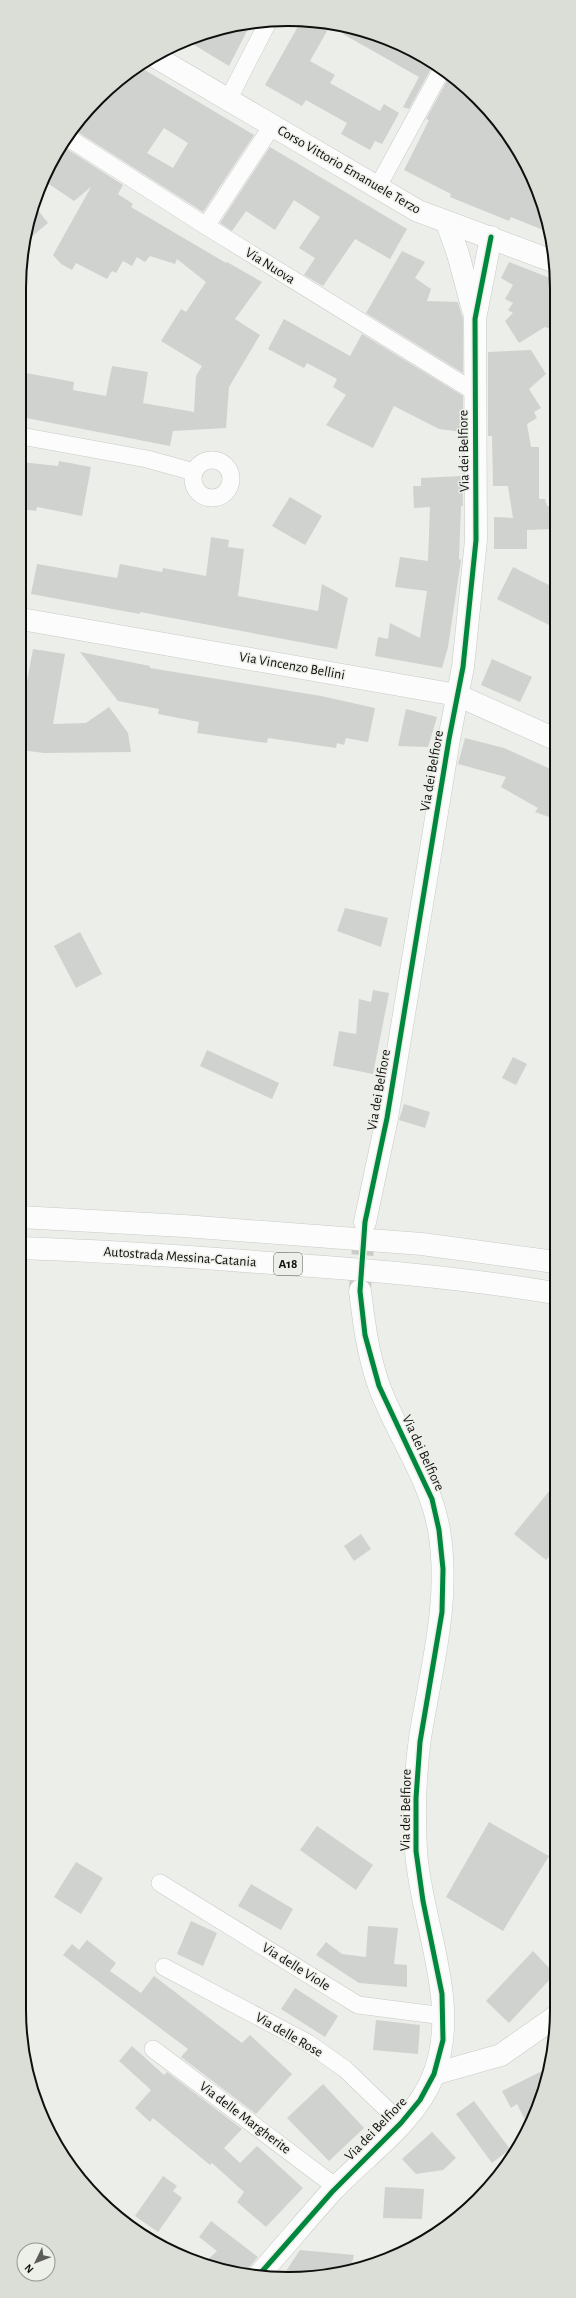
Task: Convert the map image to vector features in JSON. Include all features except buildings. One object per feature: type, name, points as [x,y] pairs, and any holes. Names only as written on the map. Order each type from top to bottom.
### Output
[{"type":"main road","name":"Corso Vittorio Emanuele Terzo","points":[[160,59],[377,188],[418,210],[447,223],[491,237],[548,259]]},
{"type":"main road","points":[[447,223],[458,254],[475,319]]},
{"type":"main road","points":[[475,319],[491,237]]},
{"type":"main road","name":"Via dei Belfiore","points":[[366,1222],[387,1118],[465,653],[476,540],[475,319]]},
{"type":"main road","name":"Via Vincenzo Bellini","points":[[26,620],[457,696],[550,737]]},
{"type":"main road","name":"A18","points":[[26,1217],[184,1226],[422,1244],[550,1261]]},
{"type":"main road","name":"Autostrada Messina-Catania","points":[[26,1248],[182,1256],[318,1266],[417,1275],[550,1292]]},
{"type":"main road","name":"Via dei Belfiore","points":[[263,2271],[336,2187],[401,2123],[420,2100],[434,2074],[443,2040],[444,2016],[442,1994],[423,1901],[416,1851],[416,1798],[420,1742],[442,1612],[443,1569],[439,1530],[432,1499],[379,1386],[365,1335],[360,1291]]},
{"type":"main road","points":[[434,2074],[501,2055],[549,2021]]},
{"type":"street","points":[[228,100],[265,27]]},
{"type":"street","points":[[377,188],[439,74]]},
{"type":"street","points":[[206,226],[272,126]]},
{"type":"street","name":"Via Nuova","points":[[72,140],[206,226],[475,392]]},
{"type":"street","points":[[26,437],[146,458],[194,472]]},
{"type":"street","name":"Via delle Viole","points":[[160,1883],[358,2005],[444,2016]]},
{"type":"street","name":"Via delle Rose","points":[[164,1967],[308,2044],[345,2069],[401,2123]]},
{"type":"street","name":"Via delle Margherite","points":[[153,2049],[336,2187]]},
{"type":"tunnel","points":[[360,1288],[365,1222]]},
{"type":"cycle path","points":[[263,2271],[332,2192],[401,2123],[420,2100],[434,2074],[443,2040],[442,1994],[423,1901],[416,1851],[416,1798],[420,1742],[442,1612],[443,1569],[439,1530],[432,1499],[379,1386],[365,1335],[360,1291],[365,1222],[387,1118],[449,739],[463,667],[476,540],[475,319],[491,237]]}]
